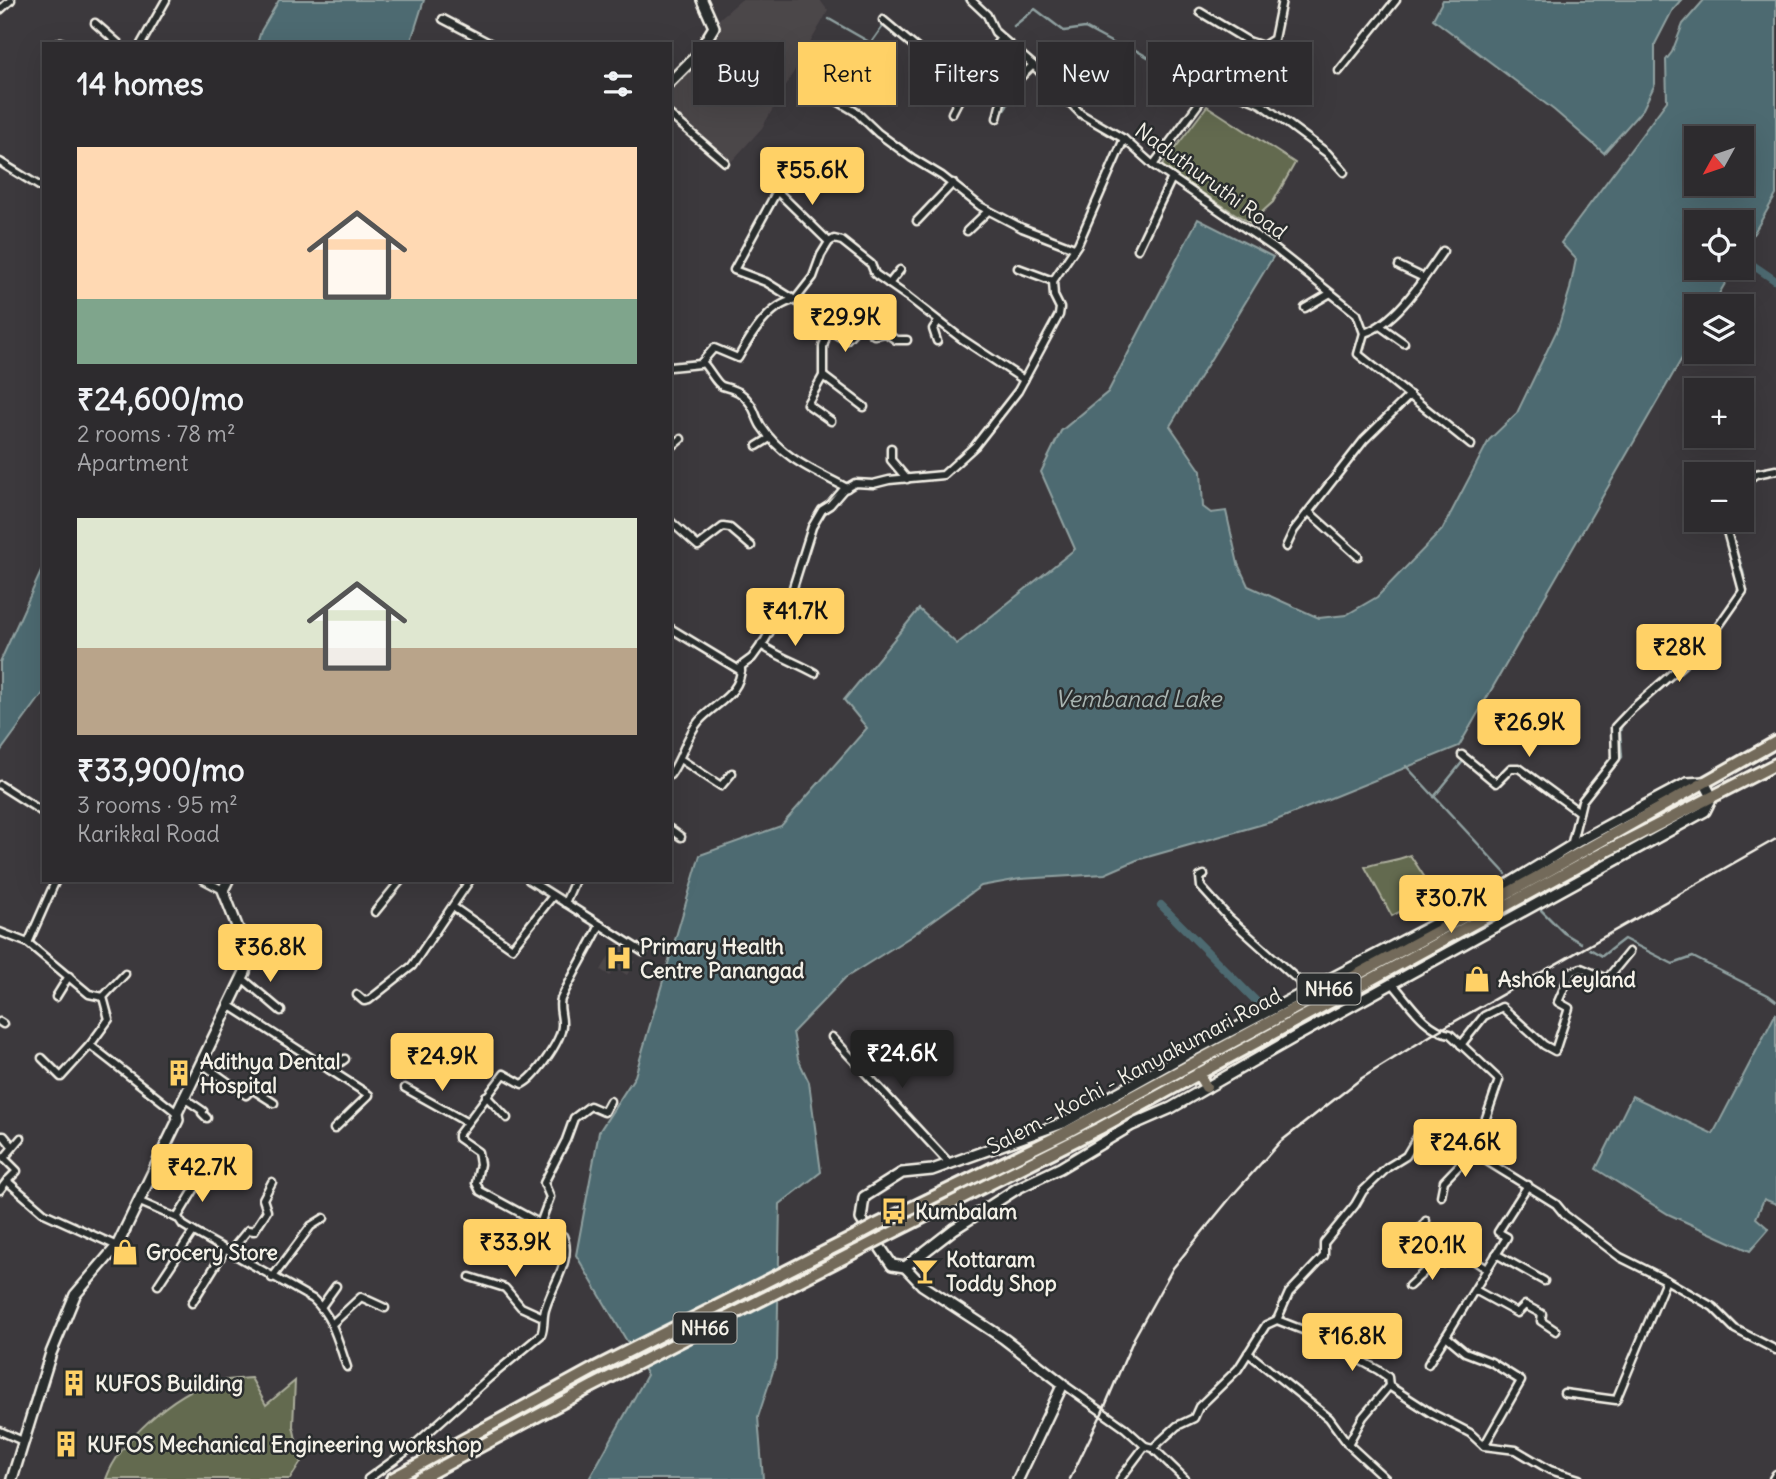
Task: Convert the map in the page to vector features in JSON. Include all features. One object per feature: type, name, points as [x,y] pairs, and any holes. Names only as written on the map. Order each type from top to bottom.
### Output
[{"type":"highway","name":"Salem - Kochi - Kanyakumari Road","points":[[392,1479],[595,1368],[876,1225],[1077,1127],[1539,876],[1776,743]]},
{"type":"highway","name":"Salem - Kochi - Kanyakumari Road","points":[[419,1479],[591,1387],[1100,1128],[1593,858],[1776,764]]},
{"type":"highway","points":[[1198,1073],[1206,1087]]},
{"type":"street","points":[[0,10],[11,0]]},
{"type":"street","points":[[142,42],[166,0]]},
{"type":"street","points":[[672,80],[696,55],[714,27],[702,0]]},
{"type":"street","name":"Naduthuruthi Road","points":[[971,0],[987,15],[995,32],[1033,65],[1081,114],[1124,139],[1153,165],[1274,248],[1357,314],[1364,333],[1359,354],[1471,445]]},
{"type":"street","points":[[1200,12],[1248,41],[1263,46],[1274,39],[1282,0]]},
{"type":"street","points":[[1339,71],[1396,0]]},
{"type":"street","points":[[443,19],[487,42]]},
{"type":"street","points":[[883,20],[910,43]]},
{"type":"street","points":[[94,23],[117,42]]},
{"type":"street","points":[[998,42],[1001,38]]},
{"type":"street","points":[[1024,74],[1033,65]]},
{"type":"street","points":[[844,105],[856,112],[878,133],[953,183],[988,211],[1022,228],[1074,248]]},
{"type":"street","points":[[952,113],[956,105]]},
{"type":"street","points":[[997,118],[1000,105]]},
{"type":"street","points":[[1153,165],[1197,105]]},
{"type":"street","points":[[1262,105],[1327,153],[1344,172]]},
{"type":"street","points":[[672,118],[725,162]]},
{"type":"street","points":[[672,772],[697,723],[735,690],[741,669],[761,645],[791,594],[812,527],[822,510],[855,483],[873,484],[943,475],[975,446],[1024,380],[1059,315],[1060,308],[1054,296],[1053,281],[1074,248],[1124,139]]},
{"type":"street","points":[[0,162],[42,188]]},
{"type":"street","points":[[1138,249],[1172,178]]},
{"type":"street","points":[[917,221],[953,183]]},
{"type":"street","points":[[829,242],[777,191],[734,270],[766,282],[795,300],[828,331],[846,340],[861,324],[874,335],[886,333],[896,340],[907,340]]},
{"type":"street","points":[[967,231],[988,211]]},
{"type":"street","points":[[672,370],[699,364],[714,348],[738,358],[764,321],[786,302],[795,300],[813,277],[829,242],[835,239],[842,241],[871,264],[874,274],[938,322],[1024,380]]},
{"type":"street","points":[[1364,333],[1380,326],[1417,289],[1443,251]]},
{"type":"street","points":[[1399,266],[1424,278]]},
{"type":"street","points":[[1018,268],[1053,281]]},
{"type":"street","points":[[889,284],[900,270]]},
{"type":"street","points":[[1305,308],[1329,293]]},
{"type":"street","points":[[937,341],[933,330],[938,322]]},
{"type":"street","points":[[1380,326],[1404,343]]},
{"type":"street","points":[[828,331],[823,347],[823,376],[807,404],[831,421]]},
{"type":"street","points":[[702,362],[722,386],[728,386],[749,402],[759,423],[787,456],[847,488]]},
{"type":"street","points":[[823,376],[864,407]]},
{"type":"street","points":[[1286,547],[1294,530],[1364,440],[1410,395]]},
{"type":"street","points":[[757,446],[770,438]]},
{"type":"street","points":[[672,446],[681,439]]},
{"type":"street","points":[[891,448],[891,460],[907,480]]},
{"type":"street","points":[[1754,475],[1776,470]]},
{"type":"street","points":[[1309,512],[1358,556]]},
{"type":"street","points":[[672,523],[698,546],[723,527],[730,528],[751,546]]},
{"type":"street","points":[[1571,845],[1582,801],[1616,758],[1615,727],[1641,700],[1706,644],[1742,591],[1727,532]]},
{"type":"street","points":[[672,629],[741,669]]},
{"type":"street","points":[[761,645],[780,658],[795,662],[815,673]]},
{"type":"street","points":[[1462,755],[1496,783],[1511,768],[1519,768],[1579,812]]},
{"type":"street","points":[[680,759],[721,786],[732,774]]},
{"type":"street","points":[[905,1267],[954,1229],[1018,1188],[1060,1168],[1132,1125],[1171,1108],[1705,811],[1712,797],[1704,782],[1687,783],[1571,845],[1492,894],[1185,1055],[1063,1124],[932,1170],[902,1173],[863,1197],[862,1219],[892,1265],[905,1267],[922,1285],[1003,1338],[1125,1427],[1145,1446],[1153,1448],[1185,1479]]},
{"type":"street","points":[[0,785],[42,812]]},
{"type":"street","points":[[672,830],[681,837]]},
{"type":"street","points":[[1204,875],[1200,877],[1201,887],[1228,916],[1299,981],[1303,993]]},
{"type":"street","points":[[28,943],[55,882]]},
{"type":"street","points":[[12,1479],[51,1353],[75,1295],[117,1246],[140,1202],[178,1120],[177,1114],[184,1098],[242,978],[249,957],[223,890],[208,882]]},
{"type":"street","points":[[223,890],[227,882]]},
{"type":"street","points":[[375,912],[399,882]]},
{"type":"street","points":[[357,995],[364,1001],[369,1000],[412,966],[469,882]]},
{"type":"street","points":[[531,882],[643,951]]},
{"type":"street","points":[[565,903],[574,882]]},
{"type":"street","points":[[453,907],[512,948],[552,897]]},
{"type":"street","points":[[368,1479],[412,1447],[541,1335],[544,1328],[543,1317],[564,1263],[567,1246],[563,1236],[480,1191],[476,1184],[480,1164],[478,1152],[458,1138],[466,1122],[504,1074],[522,1084],[530,1080],[559,1039],[562,1028],[559,1003],[600,925]]},
{"type":"street","points":[[0,932],[28,943],[89,994],[103,997]]},
{"type":"street","points":[[1461,1045],[1484,1016],[1502,1007],[1544,1045],[1555,1051],[1569,1008],[1558,1002],[1571,972],[1581,968],[1607,979],[1629,952]]},
{"type":"street","points":[[103,997],[125,974]]},
{"type":"street","points":[[56,998],[69,976]]},
{"type":"street","points":[[242,978],[281,1011]]},
{"type":"street","points":[[1393,984],[1430,1026],[1441,1033],[1450,1034],[1499,1080],[1474,1153],[1466,1157],[1444,1181],[1441,1196]]},
{"type":"street","points":[[43,1063],[61,1077],[109,1019],[103,997]]},
{"type":"street","points":[[229,1005],[369,1095],[334,1129]]},
{"type":"street","points":[[832,1037],[950,1164]]},
{"type":"street","points":[[90,1045],[177,1114]]},
{"type":"street","points":[[330,1070],[345,1059]]},
{"type":"street","points":[[201,1063],[246,1095],[252,1089],[274,1103]]},
{"type":"street","points":[[405,1087],[466,1122]]},
{"type":"street","points":[[486,1096],[508,1118]]},
{"type":"street","points":[[184,1098],[203,1111],[207,1118]]},
{"type":"street","points":[[540,1224],[550,1197],[544,1183],[566,1140],[573,1118],[590,1106],[604,1112],[610,1101]]},
{"type":"street","points":[[1153,1448],[1177,1426],[1194,1418],[1199,1407],[1238,1369],[1266,1325],[1277,1320],[1289,1293],[1324,1256],[1324,1243],[1363,1191],[1388,1167],[1406,1156],[1422,1129],[1427,1128],[1466,1157]]},
{"type":"street","points":[[0,1136],[5,1136],[13,1147]]},
{"type":"street","points":[[0,1190],[17,1171],[4,1160],[21,1138]]},
{"type":"street","points":[[1474,1153],[1556,1204],[1565,1215],[1619,1257],[1713,1307],[1735,1329],[1776,1350]]},
{"type":"street","points":[[177,1218],[197,1185],[212,1171],[224,1177]]},
{"type":"street","points":[[7,1181],[44,1213],[117,1246]]},
{"type":"street","points":[[192,1303],[228,1251],[248,1230],[254,1231],[267,1211],[263,1199],[272,1182]]},
{"type":"street","points":[[1428,1364],[1507,1237],[1498,1232],[1528,1185]]},
{"type":"street","points":[[140,1202],[177,1218],[193,1232],[313,1299],[332,1324],[346,1367]]},
{"type":"street","points":[[272,1278],[311,1226],[324,1218]]},
{"type":"street","points":[[1426,1221],[1417,1234],[1418,1242],[1443,1263],[1458,1250],[1488,1269]]},
{"type":"street","points":[[158,1285],[193,1232]]},
{"type":"street","points":[[1496,1254],[1544,1281]]},
{"type":"street","points":[[1409,1286],[1438,1259]]},
{"type":"street","points":[[470,1277],[505,1288],[521,1307],[543,1317]]},
{"type":"street","points":[[1564,1393],[1616,1400],[1666,1280]]},
{"type":"street","points":[[321,1307],[335,1286]]},
{"type":"street","points":[[1475,1290],[1517,1313],[1525,1305],[1542,1314],[1541,1321],[1556,1331]]},
{"type":"street","points":[[332,1324],[360,1297],[384,1308]]},
{"type":"street","points":[[1277,1320],[1308,1332],[1388,1377],[1389,1386],[1363,1417],[1348,1444]]},
{"type":"street","points":[[1446,1336],[1465,1352],[1491,1362],[1521,1381],[1484,1446]]},
{"type":"street","points":[[1248,1353],[1329,1418],[1348,1444],[1386,1479]]},
{"type":"street","points":[[1018,1479],[1063,1384]]},
{"type":"street","points":[[1389,1386],[1470,1433],[1484,1446],[1516,1450],[1550,1470],[1580,1479]]},
{"type":"street","points":[[0,1431],[25,1442]]},
{"type":"street","points":[[1120,1479],[1145,1446]]},
{"type":"street","points":[[1773,1479],[1776,1474]]},
{"type":"shaded area","points":[[741,0],[820,0],[828,11],[811,42],[798,42],[798,64],[784,89],[784,42],[709,42],[721,26],[719,19]]},
{"type":"shaded area","points":[[693,65],[693,105],[775,105],[762,128],[732,161],[672,109],[672,89]]},
{"type":"shaded area","name":"Primary Health Centre Panangad","points":[[619,939],[629,945],[624,954],[635,961],[627,975],[616,968],[610,976],[601,970]]},
{"type":"green space","points":[[1207,106],[1295,163],[1273,202],[1250,223],[1161,167]]},
{"type":"green space","points":[[1410,855],[1435,893],[1392,916],[1365,867]]},
{"type":"green space","points":[[251,1378],[266,1405],[295,1381],[293,1426],[301,1462],[290,1479],[106,1479],[135,1435],[165,1407],[213,1382]]},
{"type":"water","points":[[279,0],[424,0],[411,42],[258,42]]},
{"type":"water","points":[[1443,0],[1681,0],[1673,9],[1655,44],[1655,84],[1643,109],[1604,153],[1554,110],[1433,19]]},
{"type":"water","name":"Vembanad Lake","points":[[1704,0],[1776,0],[1776,195],[1754,233],[1754,210],[1684,210],[1684,280],[1727,280],[1719,294],[1684,294],[1684,355],[1459,746],[1274,821],[1137,860],[1105,874],[1020,879],[981,886],[910,937],[845,978],[793,1032],[798,1059],[809,1082],[821,1172],[780,1204],[777,1359],[758,1417],[763,1479],[589,1479],[647,1375],[576,1255],[599,1132],[635,1076],[700,855],[781,826],[867,728],[844,700],[919,609],[957,644],[1075,549],[1041,472],[1061,431],[1108,392],[1198,219],[1273,257],[1170,426],[1201,471],[1203,507],[1211,513],[1226,511],[1238,564],[1248,586],[1319,618],[1346,615],[1377,597],[1442,530],[1489,440],[1517,413],[1558,328],[1570,289],[1576,259],[1561,243],[1667,101],[1666,60],[1683,24]]},
{"type":"water","points":[[42,569],[42,695],[0,752],[0,662]]},
{"type":"water","points":[[1776,1013],[1776,1204],[1764,1199],[1756,1218],[1769,1229],[1750,1251],[1668,1214],[1596,1169],[1632,1096],[1713,1134]]},
{"type":"waterway","points":[[966,0],[984,18],[992,33],[1038,75]]},
{"type":"waterway","points":[[1014,26],[1035,9],[1064,31],[1085,28],[1124,49],[1132,48],[1148,57]]},
{"type":"waterway","points":[[829,19],[871,43],[883,26],[910,48]]},
{"type":"waterway","points":[[1001,115],[1007,105]]},
{"type":"waterway","points":[[1754,266],[1776,281]]},
{"type":"waterway","points":[[1731,532],[1735,545]]},
{"type":"waterway","points":[[1730,615],[1741,600],[1745,588],[1739,558]]},
{"type":"waterway","points":[[1618,761],[1622,757],[1622,724]]},
{"type":"waterway","points":[[1434,797],[1464,760]]},
{"type":"waterway","points":[[1406,766],[1506,874]]},
{"type":"waterway","points":[[1161,905],[1259,1004]]},
{"type":"waterway","points":[[1541,910],[1564,933],[1581,943]]},
{"type":"waterway","points":[[1590,949],[1602,956],[1624,939],[1673,964],[1693,957],[1776,1001]]},
{"type":"railway","points":[[1070,1479],[1134,1338],[1173,1268],[1280,1142],[1362,1078],[1438,1031],[1776,839]]},
{"type":"place","name":"Primary Health Centre Panangad","points":[[619,958]]},
{"type":"place","name":"Ashok Leyland","points":[[1477,979]]},
{"type":"place","name":"Adithya Dental Hospital","points":[[179,1073]]},
{"type":"place","name":"Kumbalam","points":[[894,1211]]},
{"type":"place","name":"Grocery Store","points":[[125,1252]]},
{"type":"place","name":"Kottaram Toddy Shop","points":[[925,1271]]},
{"type":"place","name":"KUFOS Building","points":[[74,1383]]},
{"type":"place","name":"KUFOS Mechanical Engineering workshop","points":[[66,1444]]}]
